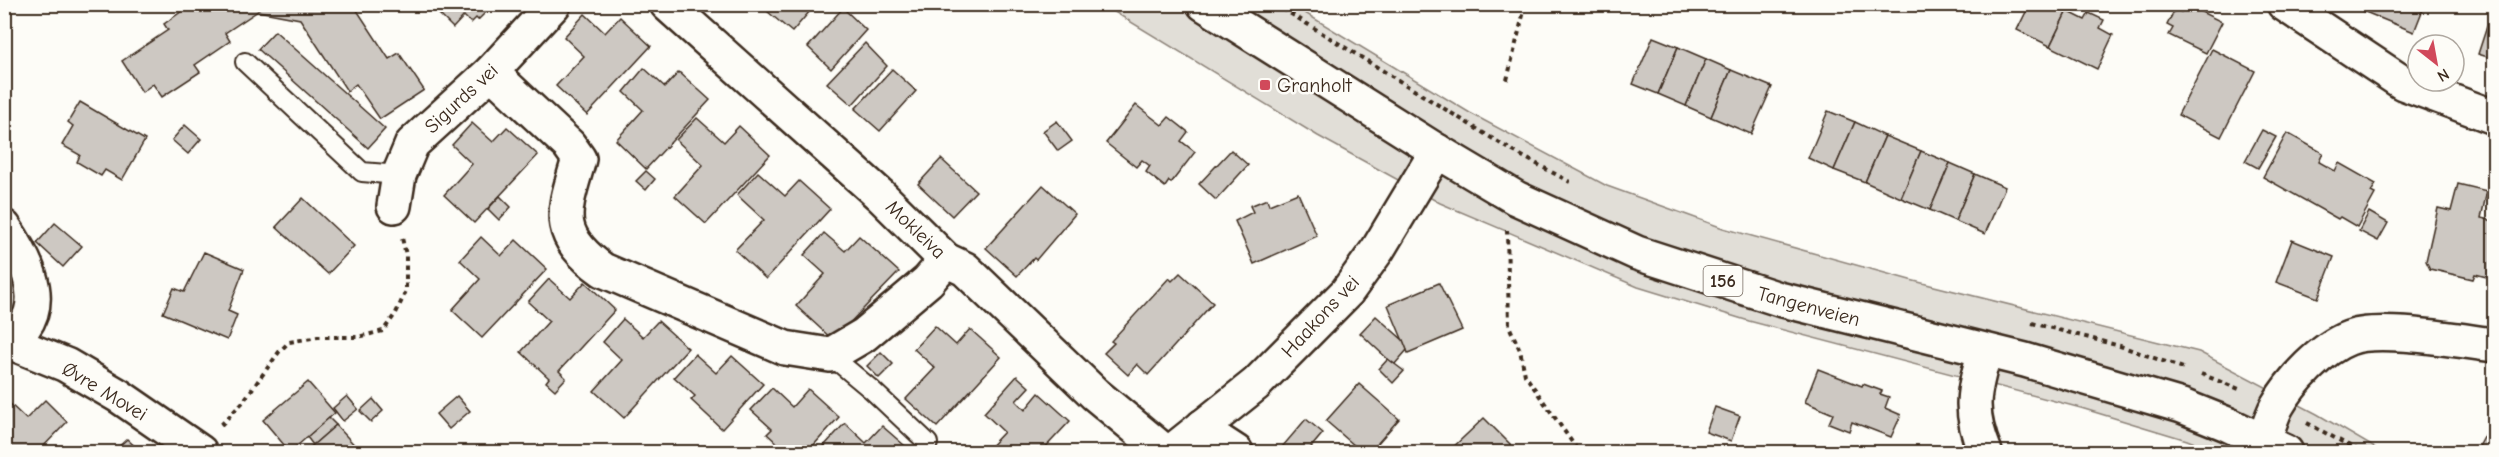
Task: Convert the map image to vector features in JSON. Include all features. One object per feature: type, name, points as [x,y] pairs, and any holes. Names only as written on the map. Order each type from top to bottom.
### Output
[{"type":"street","name":"Sigurds vei","points":[[397,190],[412,144],[491,72],[554,4]]},
{"type":"street","name":"Mokleiva","points":[[667,4],[880,195],[946,260],[965,269],[1095,394],[1165,453]]},
{"type":"street","name":"Tangenveien","points":[[1204,4],[1437,152],[1516,198],[1637,253],[1779,299],[1985,351],[2181,406],[2275,447]]},
{"type":"street","points":[[2284,4],[2403,83],[2494,117]]},
{"type":"street","points":[[491,72],[569,145],[579,159],[564,209],[566,225],[581,254],[603,270],[785,348],[830,355],[864,335],[928,281],[946,260]]},
{"type":"street","name":"Haakons vei","points":[[1171,453],[1256,384],[1347,292],[1378,249],[1437,152]]},
{"type":"street","points":[[4,227],[26,264],[33,286],[32,308],[24,327],[5,340]]},
{"type":"street","points":[[2275,447],[2277,406],[2324,351],[2350,337],[2371,333],[2494,345]]},
{"type":"street","name":"Øvre Movei","points":[[5,340],[66,365],[119,396],[199,451]]},
{"type":"street","points":[[1985,351],[1976,382],[1972,414],[1985,453]]},
{"type":"street","points":[[1203,426],[1216,439],[1236,453]]},
{"type":"lane","points":[[245,62],[362,172],[397,190]]},
{"type":"lane","points":[[830,355],[872,390],[928,443]]},
{"type":"path","points":[[1275,4],[1510,150],[1579,187]]},
{"type":"path","points":[[1507,80],[1527,4]]},
{"type":"path","points":[[199,451],[242,403],[279,352],[289,342],[318,337],[358,337],[383,331],[396,313],[406,291],[406,255],[397,190]]},
{"type":"path","points":[[1507,228],[1509,326],[1520,350],[1525,375],[1579,453]]},
{"type":"path","points":[[2023,321],[2120,346],[2186,369]]},
{"type":"path","points":[[2197,372],[2277,406],[2361,453]]},
{"type":"shaded area","points":[[1103,5],[1292,5],[1470,113],[1607,186],[1723,228],[1910,280],[2199,352],[2317,414],[2382,452],[2218,452],[2187,440],[2081,408],[1749,321],[1638,287],[1440,203],[1318,136]]},
{"type":"building","points":[[192,4],[353,4],[389,59],[399,53],[424,90],[380,119],[356,84],[347,91],[300,19],[258,11],[225,33],[230,41],[195,65],[200,72],[162,97],[153,84],[142,92],[122,61],[168,30],[164,24]]},
{"type":"building","points":[[429,4],[482,4],[488,10],[478,20],[476,18],[471,23],[464,16],[453,28]]},
{"type":"building","points":[[774,4],[816,4],[792,32],[768,12]]},
{"type":"building","points":[[2030,4],[2054,4],[2067,11],[2050,46],[2017,30]]},
{"type":"building","points":[[2185,4],[2222,22],[2206,53],[2169,35],[2173,28],[2167,25],[2175,9],[2181,12]]},
{"type":"building","points":[[2354,4],[2425,4],[2414,32],[2353,7]]},
{"type":"building","points":[[843,8],[866,30],[831,69],[808,47]]},
{"type":"building","points":[[2067,11],[2085,20],[2089,13],[2104,20],[2100,28],[2113,35],[2097,69],[2050,46]]},
{"type":"building","points":[[2492,11],[2494,11],[2494,59],[2478,54]]},
{"type":"building","points":[[585,14],[605,33],[620,17],[651,46],[587,115],[556,86],[584,56],[564,37]]},
{"type":"building","points":[[275,31],[385,129],[368,148],[258,49]]},
{"type":"building","points":[[1653,37],[1678,47],[1658,94],[1633,84]]},
{"type":"building","points":[[865,43],[887,66],[852,105],[827,83]]},
{"type":"building","points":[[1678,47],[1706,59],[1686,106],[1658,94]]},
{"type":"building","points":[[2212,49],[2255,71],[2221,137],[2178,115]]},
{"type":"building","points":[[1706,59],[1731,70],[1711,117],[1686,106]]},
{"type":"building","points":[[644,68],[665,87],[679,72],[710,100],[646,169],[616,140],[643,110],[624,92]]},
{"type":"building","points":[[892,69],[916,91],[880,131],[855,109]]},
{"type":"building","points":[[1731,70],[1772,87],[1751,134],[1711,117]]},
{"type":"building","points":[[80,102],[145,140],[122,180],[105,170],[101,176],[77,162],[80,155],[62,145],[73,126],[68,122]]},
{"type":"building","points":[[1136,105],[1162,125],[1169,117],[1188,132],[1181,141],[1195,152],[1171,183],[1169,181],[1165,187],[1146,172],[1150,166],[1142,160],[1136,167],[1106,143]]},
{"type":"building","points":[[1828,111],[1855,122],[1834,170],[1808,158]]},
{"type":"building","points":[[697,118],[724,142],[739,126],[770,155],[706,224],[675,196],[703,165],[676,140]]},
{"type":"building","points":[[1057,121],[1072,141],[1058,151],[1043,131]]},
{"type":"building","points":[[1855,122],[1885,136],[1865,182],[1834,170]]},
{"type":"building","points":[[472,123],[493,142],[507,127],[538,155],[474,223],[444,195],[472,164],[452,145]]},
{"type":"building","points":[[185,125],[201,139],[188,154],[172,140]]},
{"type":"building","points":[[2262,130],[2276,137],[2258,168],[2245,161]]},
{"type":"building","points":[[2287,133],[2323,153],[2319,162],[2335,171],[2339,163],[2376,184],[2371,192],[2375,194],[2357,227],[2340,217],[2338,219],[2263,177]]},
{"type":"building","points":[[1885,136],[1921,151],[1901,198],[1865,182]]},
{"type":"building","points":[[1231,150],[1248,165],[1216,200],[1199,184]]},
{"type":"building","points":[[1921,151],[1950,163],[1930,210],[1901,198]]},
{"type":"building","points":[[941,159],[976,191],[952,216],[918,184]]},
{"type":"building","points":[[1950,163],[1975,174],[1955,221],[1930,210]]},
{"type":"building","points":[[646,171],[655,179],[646,190],[636,181]]},
{"type":"building","points":[[758,172],[785,196],[799,181],[830,209],[766,279],[735,250],[764,220],[737,195]]},
{"type":"building","points":[[1975,174],[2005,187],[1985,234],[1955,221]]},
{"type":"building","points":[[2458,184],[2487,191],[2481,218],[2494,221],[2494,279],[2475,274],[2473,279],[2430,269],[2426,261],[2438,208],[2451,211]]},
{"type":"building","points":[[1043,185],[1075,214],[1036,260],[1034,258],[1017,276],[986,248]]},
{"type":"building","points":[[1298,193],[1317,236],[1254,264],[1235,221],[1253,212],[1250,206],[1267,199],[1269,205]]},
{"type":"building","points":[[500,196],[511,207],[499,220],[488,209]]},
{"type":"building","points":[[303,198],[354,246],[328,274],[276,227]]},
{"type":"building","points":[[2369,212],[2388,223],[2378,241],[2359,231]]},
{"type":"building","points":[[55,223],[82,246],[63,267],[37,243]]},
{"type":"building","points":[[824,233],[845,251],[859,236],[899,272],[833,340],[796,306],[825,274],[804,255]]},
{"type":"building","points":[[481,237],[501,256],[516,240],[547,269],[482,338],[452,310],[480,279],[460,260]]},
{"type":"building","points":[[2292,240],[2334,257],[2318,298],[2276,282]]},
{"type":"building","points":[[204,252],[244,269],[228,311],[237,315],[227,340],[163,313],[174,288],[184,292]]},
{"type":"building","points":[[1180,273],[1213,303],[1148,375],[1137,364],[1128,375],[1104,353],[1114,343],[1111,341],[1169,278],[1172,281]]},
{"type":"building","points":[[549,279],[570,298],[585,282],[615,310],[559,371],[566,378],[555,390],[546,382],[549,378],[521,352],[549,321],[528,302]]},
{"type":"building","points":[[1439,283],[1462,330],[1408,353],[1388,305]]},
{"type":"building","points":[[1376,316],[1403,340],[1407,350],[1394,365],[1360,333]]},
{"type":"building","points":[[623,319],[643,337],[658,321],[688,348],[624,418],[594,391],[622,360],[603,342]]},
{"type":"building","points":[[935,326],[956,345],[970,329],[1001,357],[937,427],[906,399],[935,368],[914,349]]},
{"type":"building","points":[[881,352],[893,364],[879,378],[867,366]]},
{"type":"building","points":[[695,354],[716,373],[732,356],[763,384],[722,429],[691,400],[695,396],[674,377]]},
{"type":"building","points":[[1388,359],[1404,371],[1393,383],[1379,369]]},
{"type":"building","points":[[1818,369],[1882,391],[1880,394],[1889,397],[1885,408],[1901,415],[1891,437],[1852,422],[1849,431],[1829,423],[1833,414],[1805,402]]},
{"type":"building","points":[[1017,376],[1029,387],[1016,401],[1025,410],[1039,393],[1070,421],[1041,452],[985,452],[1004,432],[984,413]]},
{"type":"building","points":[[308,382],[335,413],[290,452],[263,420]]},
{"type":"building","points":[[1359,384],[1399,419],[1370,452],[1362,452],[1326,421]]},
{"type":"building","points":[[772,388],[792,407],[808,389],[839,417],[812,447],[818,452],[787,452],[767,434],[772,429],[751,410]]},
{"type":"building","points":[[347,396],[358,409],[343,421],[333,408]]},
{"type":"building","points":[[457,396],[470,411],[449,429],[436,414]]},
{"type":"building","points":[[373,399],[383,411],[371,422],[360,411]]},
{"type":"building","points":[[45,400],[67,422],[38,452],[4,452],[4,404],[7,401],[26,419]]},
{"type":"building","points":[[1715,407],[1740,416],[1731,441],[1706,432]]},
{"type":"building","points":[[329,418],[336,425],[313,445],[307,437]]},
{"type":"building","points":[[1484,418],[1513,447],[1507,452],[1448,452]]},
{"type":"building","points":[[1306,419],[1323,433],[1307,452],[1289,452],[1282,447]]},
{"type":"building","points":[[845,423],[866,443],[882,426],[912,452],[831,452],[824,446]]},
{"type":"building","points":[[336,425],[361,452],[304,452],[313,445]]},
{"type":"building","points":[[2487,432],[2494,433],[2494,452],[2476,452]]},
{"type":"building","points":[[127,439],[141,452],[113,452]]},
{"type":"place","name":"Granholt","points":[[1265,85]]}]
